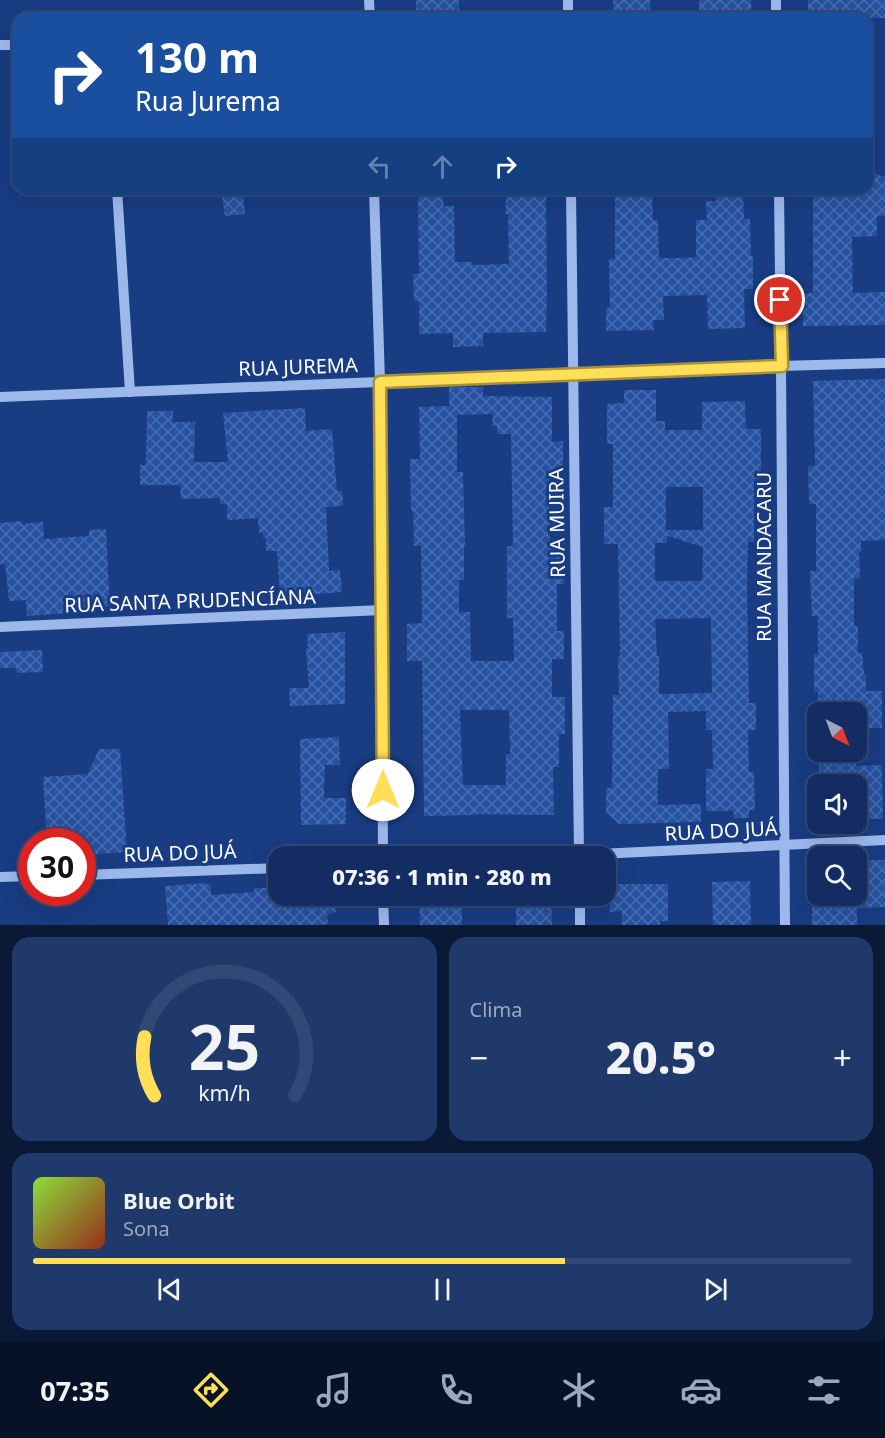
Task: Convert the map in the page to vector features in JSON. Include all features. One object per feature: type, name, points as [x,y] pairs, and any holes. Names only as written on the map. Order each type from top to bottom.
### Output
[{"type":"street","points":[[117,195],[130,392]]},
{"type":"street","points":[[374,195],[380,382],[383,846]]},
{"type":"street","name":"RUA MUIRA","points":[[571,195],[579,846]]},
{"type":"street","name":"RUA MANDACARU","points":[[779,195],[784,925]]},
{"type":"street","name":"RUA JUREMA","points":[[0,397],[885,363]]},
{"type":"street","name":"RUA SANTA PRUDENCÍANA","points":[[0,627],[382,610]]},
{"type":"street","name":"RUA DO JUÁ","points":[[616,854],[885,840]]},
{"type":"street","name":"RUA DO JUÁ","points":[[96,874],[268,868]]},
{"type":"street","points":[[0,877],[18,876]]},
{"type":"street","points":[[383,906],[384,925]]},
{"type":"street","points":[[580,906],[580,925]]},
{"type":"building","points":[[416,0],[459,0],[459,12],[416,12]]},
{"type":"building","points":[[613,0],[650,0],[651,12],[614,12]]},
{"type":"building","points":[[699,0],[751,0],[752,12],[699,12]]},
{"type":"building","points":[[808,0],[885,0],[885,18],[873,18],[873,12],[808,12]]},
{"type":"building","points":[[873,173],[885,177],[885,216],[877,216],[877,236],[852,237],[853,293],[885,292],[885,325],[803,326],[802,294],[813,293],[813,195],[873,195]]},
{"type":"building","points":[[243,195],[245,214],[225,216],[222,197]]},
{"type":"building","points":[[508,195],[546,195],[546,332],[483,333],[483,346],[453,347],[453,333],[419,334],[419,301],[414,301],[413,274],[419,274],[418,197],[443,197],[444,206],[454,206],[455,262],[472,262],[472,265],[509,264],[508,214],[505,214],[506,197]]},
{"type":"building","points":[[615,195],[652,195],[653,221],[658,220],[659,258],[680,258],[696,257],[696,220],[707,220],[706,201],[716,201],[716,195],[743,195],[744,219],[750,219],[751,256],[753,256],[753,289],[744,289],[745,328],[708,329],[707,295],[663,296],[664,320],[653,320],[654,330],[606,331],[606,308],[610,308],[609,259],[615,259]]},
{"type":"building","points":[[885,379],[885,540],[861,541],[860,578],[854,578],[854,626],[858,626],[858,653],[862,653],[866,691],[882,691],[882,728],[867,728],[867,702],[818,702],[818,692],[814,692],[814,654],[818,654],[818,616],[812,616],[810,571],[816,571],[816,504],[809,504],[808,466],[815,466],[813,381]]},
{"type":"building","points":[[449,387],[483,387],[483,396],[552,397],[552,442],[563,441],[563,471],[549,471],[550,546],[564,545],[564,584],[557,584],[557,631],[564,631],[564,659],[552,659],[552,697],[565,697],[565,734],[559,734],[559,767],[553,767],[554,815],[424,816],[422,661],[407,661],[407,624],[422,623],[421,546],[414,546],[410,459],[420,459],[419,407],[449,406]],"holes":[[[493,414],[492,426],[497,426],[497,434],[511,434],[513,546],[507,546],[507,618],[513,618],[514,661],[471,661],[470,612],[459,612],[459,580],[464,580],[465,546],[463,472],[457,472],[457,415]],[[460,710],[509,710],[510,754],[506,754],[506,785],[463,785]]]},
{"type":"building","points":[[624,390],[656,390],[656,421],[665,421],[665,430],[702,430],[702,402],[745,401],[746,429],[761,429],[761,479],[754,479],[754,542],[748,542],[749,703],[756,703],[756,730],[748,730],[749,772],[754,772],[755,810],[749,810],[749,818],[734,818],[733,811],[706,811],[706,769],[713,769],[712,730],[706,730],[706,711],[668,712],[669,769],[658,769],[658,805],[701,804],[701,822],[619,824],[606,812],[606,788],[612,788],[613,695],[619,695],[618,656],[620,656],[618,544],[604,544],[604,507],[613,507],[613,444],[607,444],[607,404],[624,403]],"holes":[[[666,487],[703,487],[703,530],[666,530]],[[667,536],[703,547],[702,581],[655,581],[655,543],[667,543]],[[711,618],[712,693],[659,694],[659,656],[657,656],[655,619]]]},
{"type":"building","points":[[305,408],[306,431],[332,429],[337,491],[342,491],[343,506],[326,507],[329,571],[340,570],[342,592],[280,597],[277,551],[266,551],[266,538],[263,538],[263,532],[259,533],[258,518],[227,520],[227,504],[220,504],[220,498],[181,499],[180,485],[140,485],[140,465],[146,465],[147,411],[173,411],[173,422],[195,422],[194,462],[228,462],[223,413]]},
{"type":"building","points":[[22,521],[22,524],[43,522],[44,539],[89,536],[89,530],[106,529],[110,607],[27,616],[26,600],[9,601],[5,564],[0,564],[0,523]]},
{"type":"building","points":[[345,632],[345,704],[290,706],[289,688],[309,688],[307,634]]},
{"type":"building","points":[[42,650],[43,672],[17,673],[16,668],[0,668],[0,652]]},
{"type":"building","points":[[339,737],[340,765],[325,765],[324,798],[346,798],[346,824],[301,825],[300,739]]},
{"type":"building","points":[[99,749],[120,749],[127,852],[96,854],[96,828],[46,828],[43,777],[88,774]]},
{"type":"building","points":[[819,762],[856,762],[856,766],[882,765],[883,819],[867,819],[867,774],[819,774]]},
{"type":"building","points":[[867,860],[885,860],[885,907],[857,908],[857,925],[812,925],[812,907],[867,906]]},
{"type":"building","points":[[750,881],[751,925],[713,925],[712,882]]},
{"type":"building","points":[[207,883],[207,885],[211,884],[211,895],[254,892],[254,888],[268,888],[268,906],[335,906],[336,912],[327,915],[328,924],[318,925],[168,925],[165,886]]},
{"type":"building","points":[[616,884],[668,884],[668,921],[660,921],[660,925],[622,925],[622,911],[610,912],[610,906],[616,906]]},
{"type":"building","points":[[419,906],[462,906],[462,925],[420,925]]},
{"type":"building","points":[[516,906],[551,906],[552,925],[516,925]]},
{"type":"route","points":[[383,790],[380,382],[782,366],[780,300]]}]
